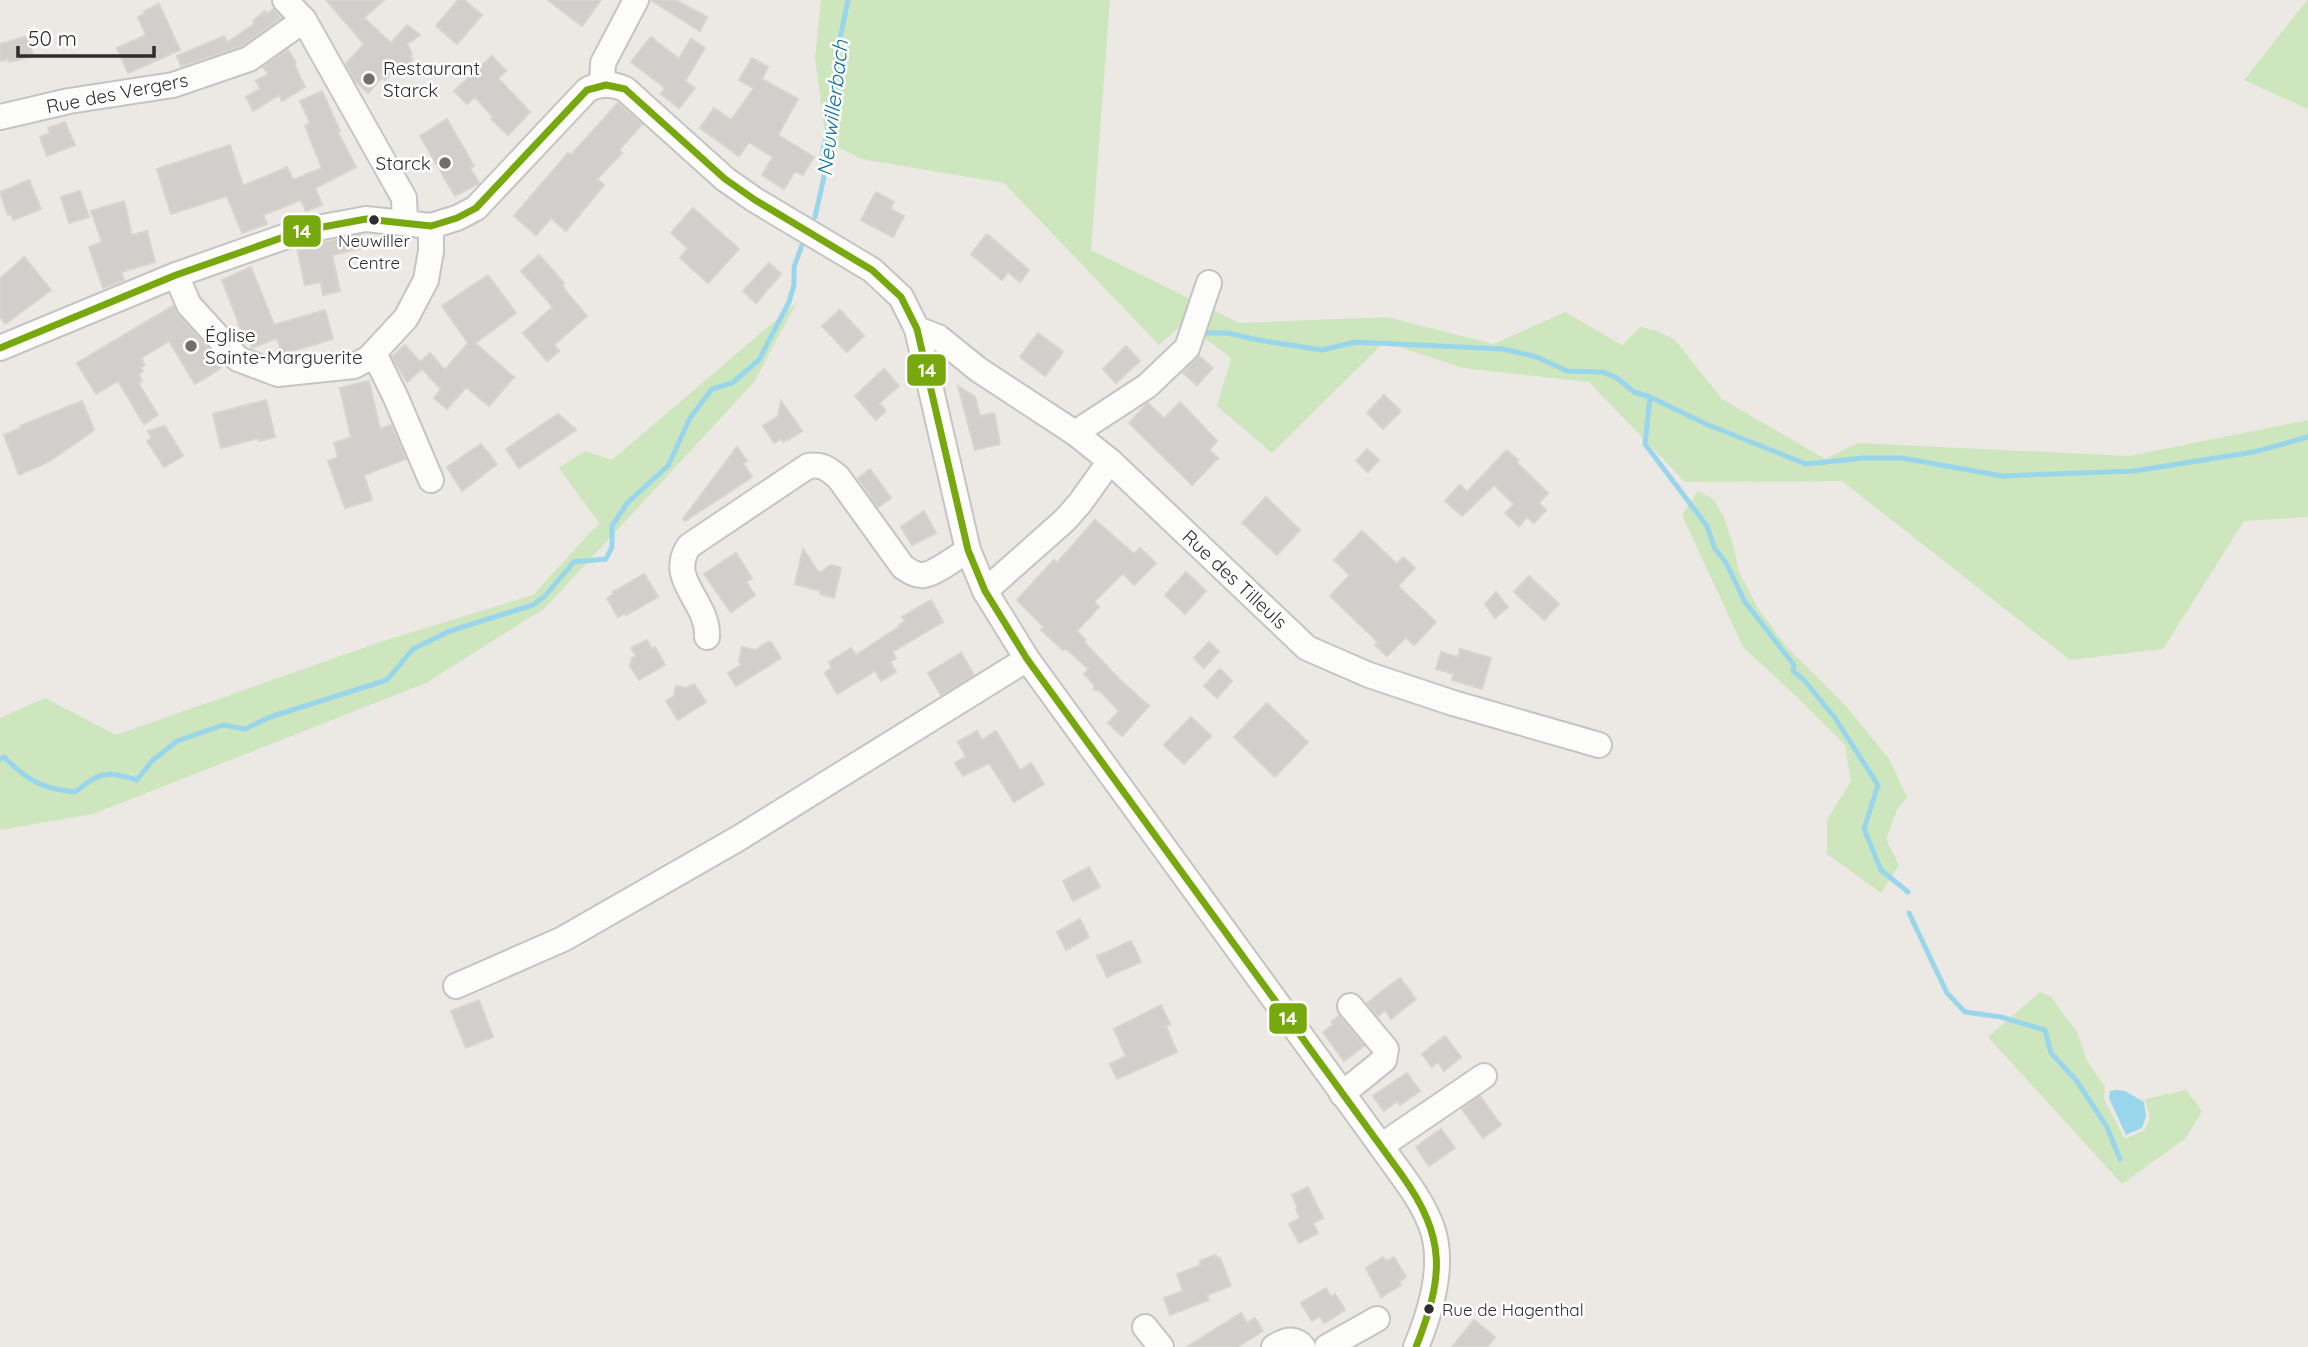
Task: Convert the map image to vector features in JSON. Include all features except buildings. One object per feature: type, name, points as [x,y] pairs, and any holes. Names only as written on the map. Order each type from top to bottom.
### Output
[{"type":"street","points":[[285,0],[304,20],[404,198],[405,222]]},
{"type":"street","points":[[602,84],[603,63],[636,0]]},
{"type":"street","name":"Rue des Vergers","points":[[0,117],[69,101],[173,85],[249,59],[304,20]]},
{"type":"street","points":[[0,348],[176,275],[301,231],[366,219],[431,226],[457,218],[476,208],[581,94],[602,84],[625,89],[725,179],[872,270],[901,297],[917,329],[968,550],[985,591],[1027,659],[1381,1146],[1431,1225],[1436,1244],[1435,1285],[1416,1347]]},
{"type":"street","points":[[176,275],[189,305],[238,359],[278,374],[354,366],[369,358],[407,318],[426,280],[431,251],[431,226]]},
{"type":"street","points":[[1075,433],[1147,386],[1187,348],[1209,283]]},
{"type":"street","name":"Rue des Tilleuls","points":[[917,329],[938,337],[979,370],[1075,433],[1110,461],[1307,648],[1381,679],[1453,703],[1599,745]]},
{"type":"street","points":[[374,353],[431,480]]},
{"type":"street","points":[[985,591],[1065,520],[1110,461]]},
{"type":"street","points":[[706,636],[708,624],[681,568],[683,555],[689,546],[807,466],[827,467],[838,477],[903,567],[914,573],[929,573],[968,550]]},
{"type":"street","points":[[456,986],[563,939],[739,838],[1027,659]]},
{"type":"street","points":[[1342,1094],[1384,1060],[1387,1054],[1386,1049],[1350,1006]]},
{"type":"street","points":[[1381,1146],[1484,1076]]},
{"type":"street","points":[[1327,1347],[1377,1319]]},
{"type":"street","points":[[1144,1326],[1161,1347]]},
{"type":"street","points":[[1274,1347],[1287,1340],[1294,1340],[1303,1347]]},
{"type":"green space","points":[[821,0],[1110,0],[1091,250],[1239,323],[1387,317],[1494,344],[1565,312],[1622,345],[1640,327],[1655,330],[1675,340],[1722,399],[1825,459],[1858,443],[2129,456],[2308,420],[2308,517],[2244,521],[2163,649],[2070,660],[1842,481],[1685,482],[1589,382],[1463,368],[1384,342],[1272,453],[1217,406],[1231,358],[1184,323],[1159,345],[1004,183],[862,159],[826,141],[815,58]]},
{"type":"green space","points":[[2308,0],[2308,109],[2244,80]]},
{"type":"green space","points":[[797,302],[754,382],[545,608],[426,683],[93,814],[0,830],[0,718],[45,698],[116,735],[380,642],[533,595],[599,523],[559,468],[585,451],[612,460]]},
{"type":"green space","points":[[1698,491],[1713,499],[1724,517],[1738,570],[1757,607],[1787,647],[1846,706],[1889,759],[1907,797],[1897,810],[1886,839],[1899,865],[1881,893],[1827,854],[1827,819],[1851,782],[1845,745],[1743,647],[1682,515]]},
{"type":"green space","points":[[2040,992],[2051,997],[2077,1032],[2087,1061],[2105,1087],[2104,1099],[2125,1139],[2144,1130],[2150,1119],[2145,1099],[2186,1090],[2202,1111],[2186,1138],[2122,1184],[1988,1037]]},
{"type":"water","points":[[2110,1091],[2125,1091],[2144,1102],[2146,1116],[2142,1128],[2126,1135],[2109,1098]]},
{"type":"waterway","name":"Neuwillerbach","points":[[815,217],[824,177],[823,149],[834,114],[836,58],[848,0]]},
{"type":"waterway","name":"Neuwillerbach","points":[[0,759],[4,757],[36,782],[63,791],[75,792],[91,780],[110,774],[137,780],[152,761],[177,741],[223,725],[245,729],[270,717],[387,680],[413,649],[450,631],[533,605],[545,596],[574,562],[606,559],[612,547],[612,526],[628,502],[668,466],[690,418],[712,389],[732,383],[759,360],[789,302],[794,285],[794,267],[802,245]]},
{"type":"waterway","points":[[1204,333],[1228,333],[1322,350],[1355,342],[1503,349],[1537,357],[1567,371],[1603,372],[1617,378],[1634,392],[1650,397],[1645,444],[1707,526],[1714,547],[1726,563],[1745,602],[1794,665],[1793,671],[1804,680],[1835,718],[1878,785],[1864,829],[1881,870],[1908,892]]},
{"type":"waterway","points":[[1650,397],[1706,424],[1806,464],[1864,458],[1902,458],[2002,476],[2134,471],[2254,452],[2308,437]]},
{"type":"waterway","points":[[1909,913],[1947,993],[1965,1012],[2001,1017],[2045,1030],[2051,1053],[2076,1080],[2107,1127],[2120,1159]]},
{"type":"transit line","name":"14","points":[[0,348],[176,275],[301,231],[366,219],[431,226],[457,218],[476,208],[587,90],[606,85],[625,89],[725,179],[872,270],[901,297],[917,329],[968,550],[985,591],[1027,659],[1401,1174],[1427,1218],[1433,1238],[1436,1278],[1416,1347]]},
{"type":"place","name":"Restaurant Starck","points":[[369,79]]},
{"type":"place","name":"Starck","points":[[445,163]]},
{"type":"place","name":"Neuwiller Centre","points":[[374,220]]},
{"type":"place","name":"Église Sainte-Marguerite","points":[[191,346]]},
{"type":"place","name":"Rue de Hagenthal","points":[[1429,1309]]}]
